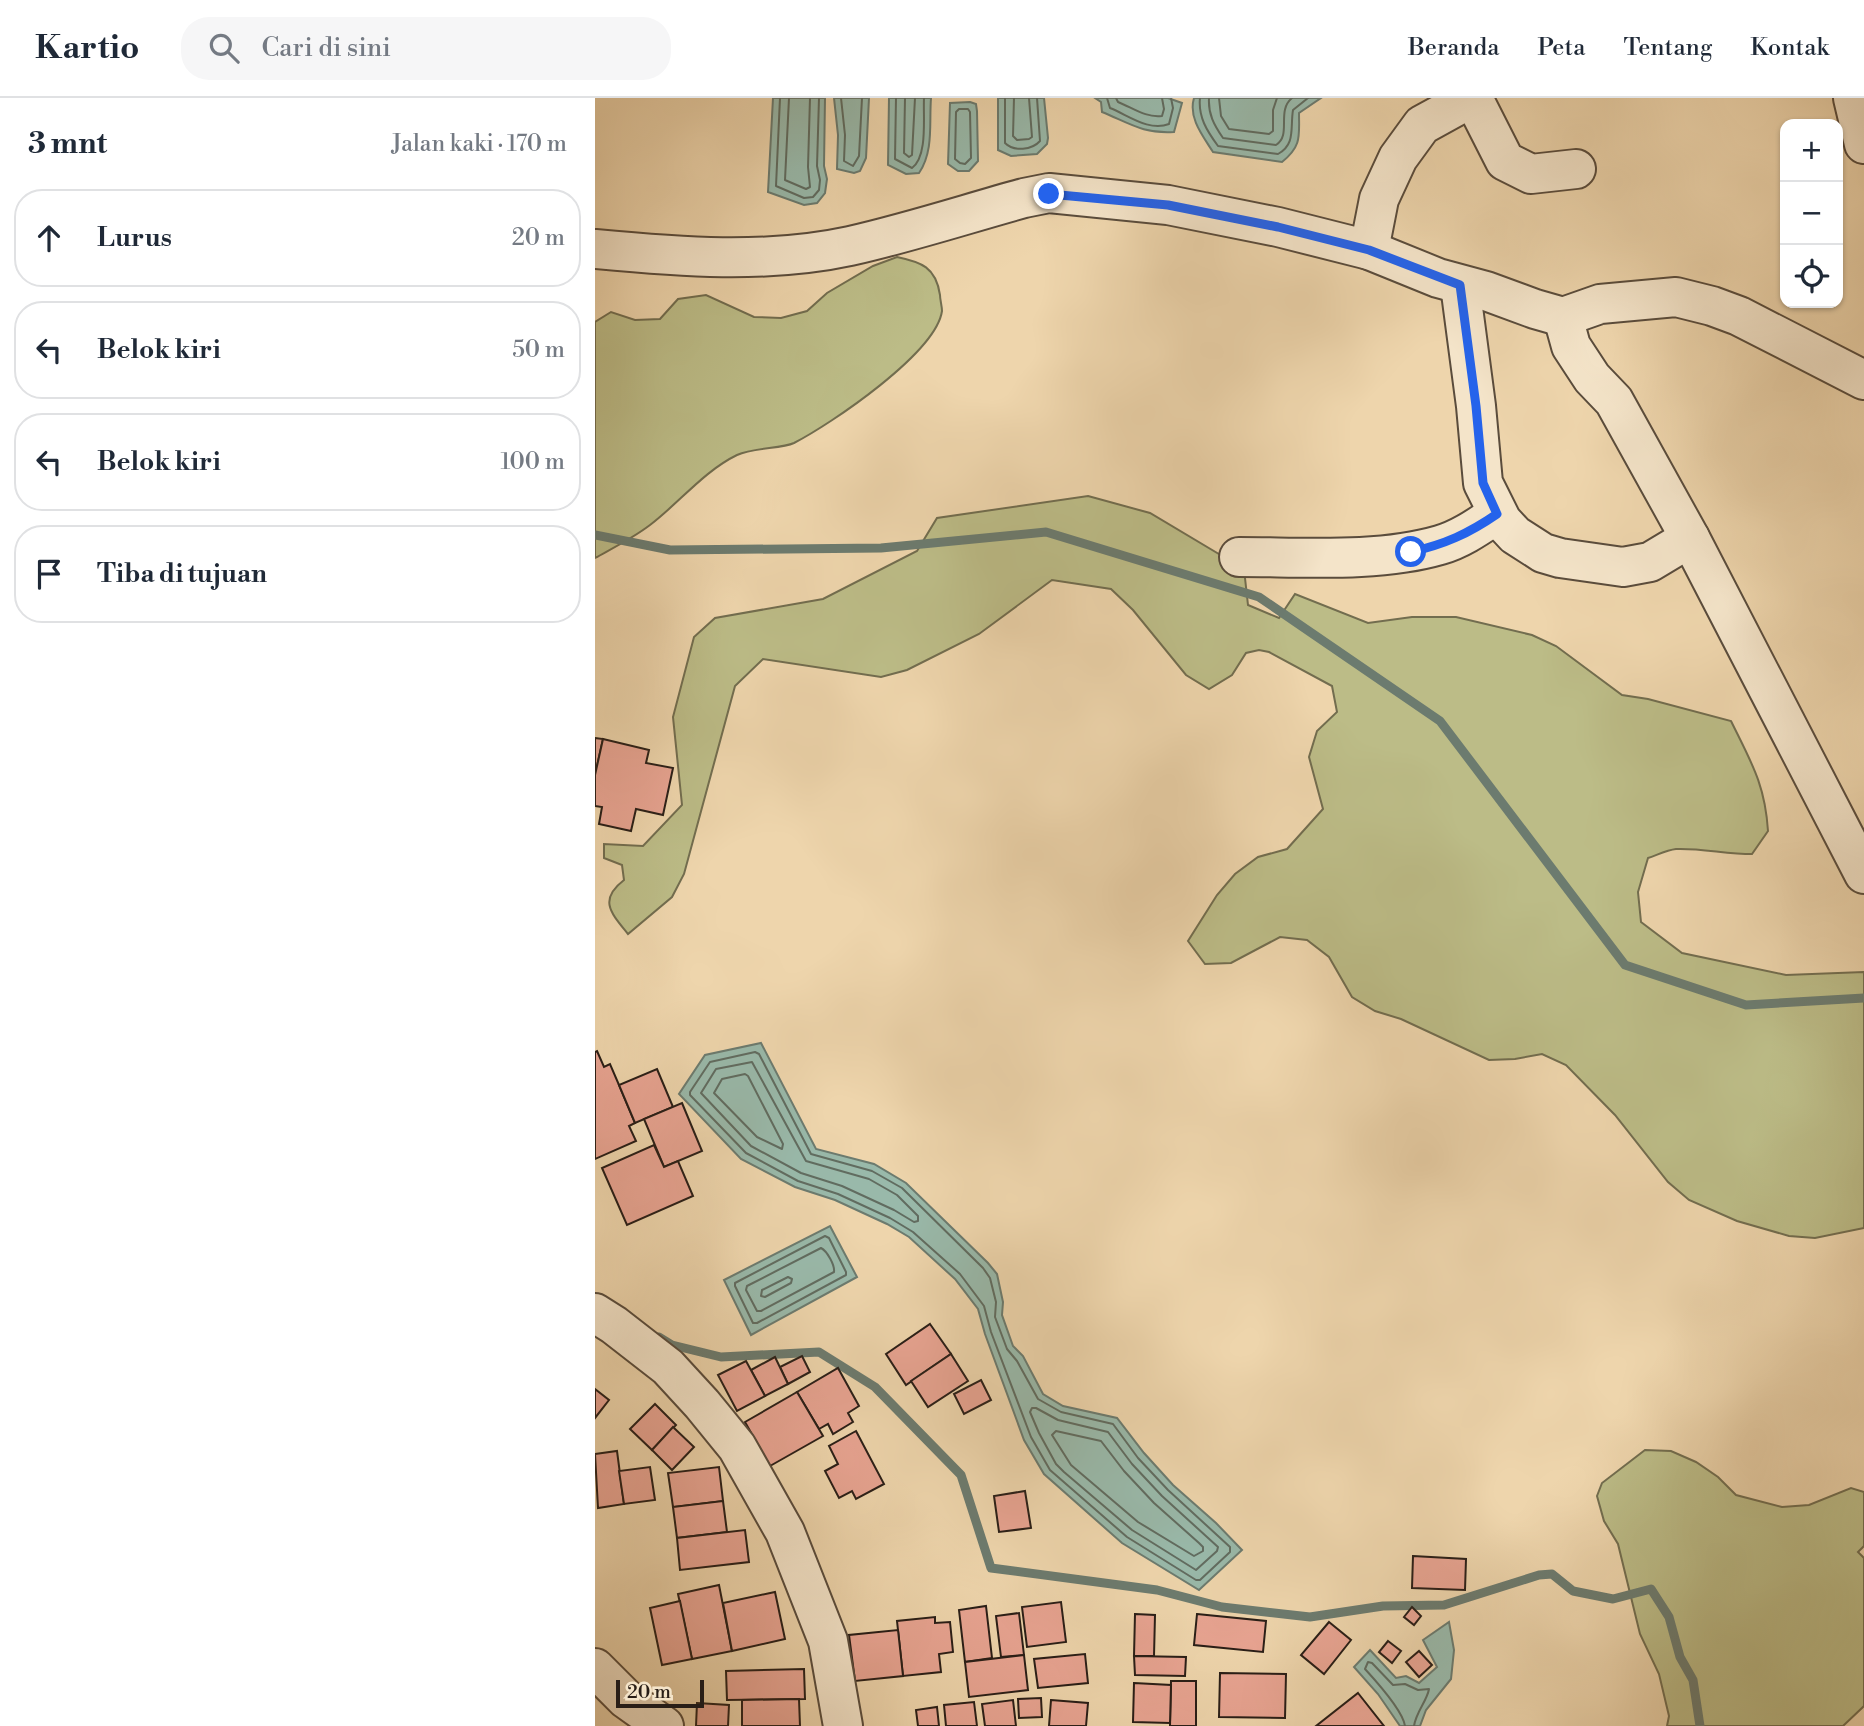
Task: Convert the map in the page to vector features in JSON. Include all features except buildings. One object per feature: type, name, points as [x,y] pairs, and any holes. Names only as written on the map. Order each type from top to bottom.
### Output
[{"type":"street","points":[[1853,98],[1864,144]]},
{"type":"street","points":[[1369,250],[1379,199],[1398,158],[1422,125],[1463,100],[1505,161],[1531,174],[1576,169]]},
{"type":"street","points":[[595,249],[650,254],[760,257],[849,246],[1024,198],[1049,194],[1168,205],[1278,227],[1369,250],[1460,285],[1563,317],[1600,304],[1676,297],[1713,306],[1739,316],[1864,380]]},
{"type":"street","points":[[1460,285],[1483,483],[1497,514],[1515,535],[1543,553],[1623,567],[1650,562],[1690,538]]},
{"type":"street","points":[[1563,317],[1571,346],[1592,378],[1614,401],[1690,538],[1864,874]]},
{"type":"street","points":[[1239,557],[1323,557],[1411,552],[1464,536],[1497,514]]},
{"type":"street","points":[[595,1313],[668,1367],[737,1447],[785,1532],[828,1641],[843,1726]]},
{"type":"street","points":[[595,1668],[626,1699],[664,1726]]},
{"type":"green space","points":[[897,257],[926,267],[938,286],[942,311],[935,328],[922,347],[880,386],[811,434],[794,443],[737,455],[703,478],[650,525],[595,558],[595,322],[611,312],[635,320],[660,319],[678,299],[706,295],[754,317],[781,318],[807,311],[827,293],[873,266]]},
{"type":"green space","points":[[1088,496],[1150,513],[1244,569],[1248,605],[1279,618],[1295,594],[1368,623],[1412,617],[1456,617],[1532,635],[1556,646],[1622,695],[1648,699],[1731,721],[1760,786],[1768,831],[1752,854],[1676,849],[1648,858],[1638,892],[1641,922],[1682,953],[1786,975],[1864,972],[1864,1228],[1815,1238],[1789,1236],[1737,1221],[1689,1200],[1668,1182],[1615,1115],[1566,1065],[1542,1054],[1489,1060],[1401,1019],[1375,1011],[1352,997],[1329,957],[1307,940],[1280,937],[1231,963],[1205,964],[1188,941],[1217,895],[1235,874],[1258,857],[1287,849],[1323,809],[1309,757],[1317,731],[1337,712],[1332,686],[1269,652],[1259,650],[1246,653],[1232,675],[1209,689],[1186,675],[1133,610],[1111,589],[1052,580],[979,634],[907,670],[881,677],[763,659],[735,686],[684,874],[672,897],[628,934],[612,913],[609,900],[616,887],[624,880],[622,865],[604,858],[604,844],[643,846],[682,805],[673,717],[694,637],[715,618],[823,599],[917,551],[937,518]]},
{"type":"green space","points":[[1645,1450],[1671,1451],[1696,1462],[1718,1477],[1736,1495],[1782,1507],[1809,1505],[1851,1488],[1864,1492],[1864,1546],[1858,1552],[1864,1558],[1864,1706],[1843,1726],[1667,1726],[1669,1716],[1659,1674],[1640,1634],[1618,1544],[1604,1521],[1597,1496],[1602,1483]]},
{"type":"water","points":[[773,98],[825,98],[824,166],[827,179],[825,193],[817,203],[804,205],[768,192]]},
{"type":"water","points":[[834,98],[869,98],[866,158],[860,171],[854,173],[837,169],[838,135]]},
{"type":"water","points":[[889,98],[931,98],[929,146],[919,173],[906,174],[888,165]]},
{"type":"water","points":[[998,98],[1044,98],[1048,138],[1047,144],[1037,154],[1011,156],[998,150]]},
{"type":"water","points":[[1095,98],[1168,98],[1182,103],[1174,132],[1163,132],[1137,127],[1102,112],[1101,102]]},
{"type":"water","points":[[1194,98],[1321,98],[1299,113],[1296,146],[1282,162],[1213,152],[1195,120]]},
{"type":"water","points":[[950,103],[976,104],[977,111],[978,161],[969,171],[958,171],[948,164]]},
{"type":"water","points":[[761,1043],[816,1149],[874,1164],[906,1183],[997,1274],[1003,1302],[1002,1315],[1013,1346],[1023,1356],[1043,1394],[1063,1406],[1117,1418],[1173,1485],[1242,1550],[1199,1590],[1122,1543],[1044,1474],[1024,1440],[978,1309],[955,1279],[909,1237],[887,1224],[835,1200],[795,1187],[741,1159],[679,1094],[705,1055]]},
{"type":"water","points":[[830,1226],[857,1277],[751,1335],[724,1280]]},
{"type":"water","points":[[1449,1622],[1454,1650],[1451,1679],[1426,1710],[1420,1726],[1400,1726],[1378,1694],[1354,1667],[1370,1650],[1396,1678],[1406,1676],[1419,1683],[1437,1667],[1423,1640]]},
{"type":"waterway","points":[[595,535],[670,550],[881,548],[1046,532],[1259,597],[1440,721],[1625,965],[1746,1005],[1864,998]]},
{"type":"waterway","points":[[659,1337],[672,1345],[721,1357],[819,1352],[875,1387],[961,1475],[991,1568],[1157,1590],[1222,1607],[1310,1617],[1383,1606],[1444,1605],[1539,1575],[1552,1574],[1573,1591],[1613,1599],[1651,1589],[1669,1617],[1680,1657],[1693,1680],[1700,1726]]},
{"type":"route","points":[[1049,194],[1168,205],[1278,227],[1369,250],[1460,285],[1483,483],[1497,514],[1464,536],[1411,552]]}]
